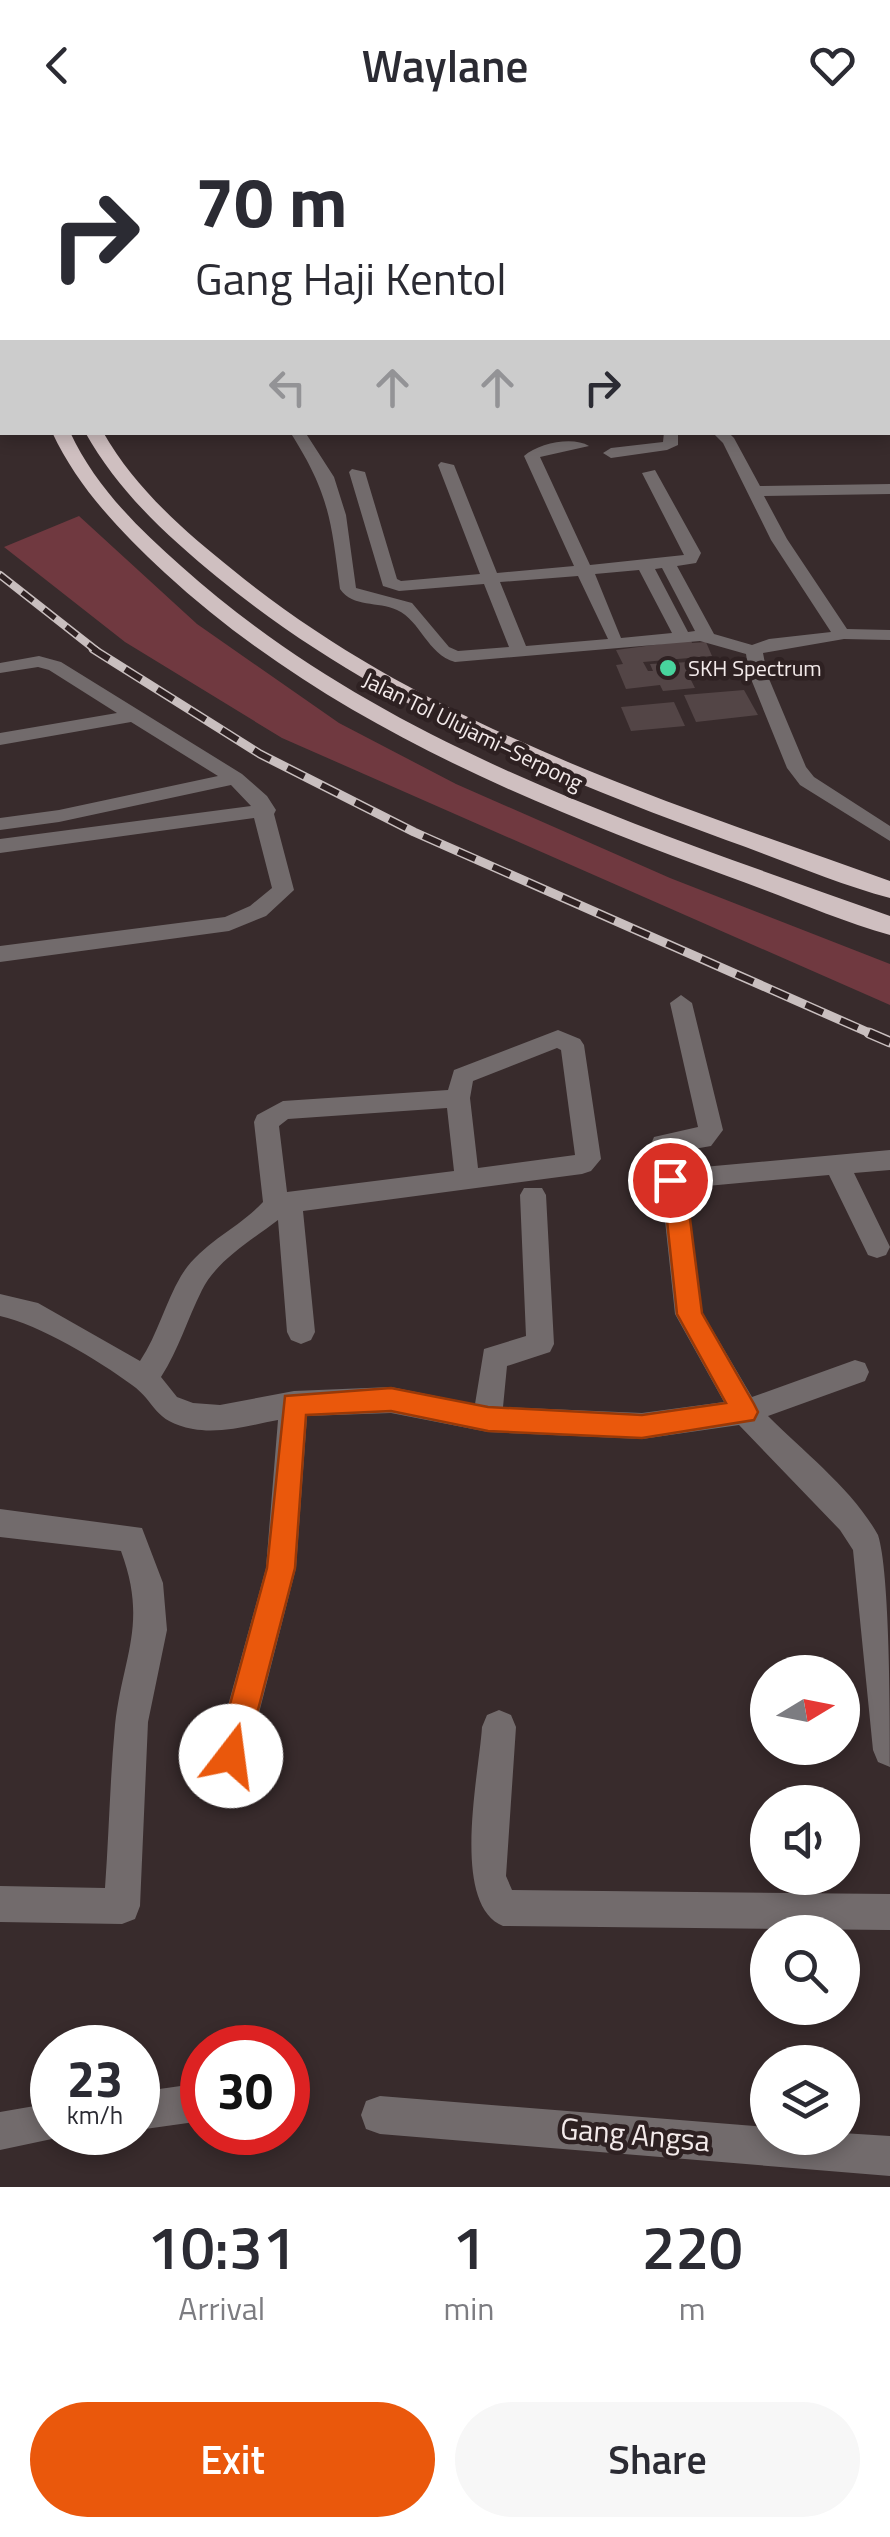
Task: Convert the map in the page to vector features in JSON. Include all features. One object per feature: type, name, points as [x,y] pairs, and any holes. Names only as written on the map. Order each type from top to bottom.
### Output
[{"type":"highway","name":"Jalan Tol Ulujami–Serpong","points":[[63,435],[112,510],[168,568],[228,620],[292,666],[410,733],[572,808],[890,926]]},
{"type":"highway","name":"Jalan Tol Ulujami–Serpong","points":[[96,435],[118,472],[243,594],[351,662],[497,740],[642,800],[890,890]]},
{"type":"street","points":[[299,435],[326,477],[338,515],[348,589],[353,594],[406,608],[443,651],[456,657],[706,636],[754,651],[769,644],[831,639],[841,634],[890,635]]},
{"type":"street","points":[[611,452],[667,446],[672,442],[671,435]]},
{"type":"street","points":[[722,435],[758,494],[778,540],[818,594],[841,634]]},
{"type":"street","points":[[582,446],[544,449],[532,456],[614,635]]},
{"type":"street","points":[[446,465],[517,646]]},
{"type":"street","points":[[357,472],[389,582],[410,588],[690,559],[693,554],[650,473]]},
{"type":"street","points":[[732,499],[758,494],[890,489]]},
{"type":"street","points":[[668,563],[706,636]]},
{"type":"street","points":[[644,565],[683,638]]},
{"type":"street","points":[[754,651],[765,692],[797,768],[807,781],[890,835]]},
{"type":"street","points":[[0,668],[46,663],[235,778],[266,810],[283,890],[258,910],[230,924],[0,954]]},
{"type":"street","points":[[0,739],[131,716]]},
{"type":"street","points":[[0,824],[59,816],[235,778]]},
{"type":"street","points":[[0,846],[266,810]]},
{"type":"street","points":[[59,816],[62,838]]},
{"type":"street","points":[[680,1003],[711,1130],[702,1139],[665,1142],[690,1314],[745,1412],[879,1549],[890,1750]]},
{"type":"street","points":[[145,1378],[169,1342],[192,1281],[229,1241],[282,1203],[467,1177],[574,1168],[588,1159],[572,1045],[558,1038],[462,1076],[458,1098],[467,1177]]},
{"type":"street","points":[[302,1332],[266,1122],[284,1110],[458,1098]]},
{"type":"street","points":[[670,1180],[890,1160]]},
{"type":"street","points":[[836,1165],[877,1247]]},
{"type":"street","points":[[488,1419],[494,1358],[540,1344],[533,1195]]},
{"type":"street","points":[[0,1305],[28,1310],[145,1378],[166,1406],[192,1416],[220,1418],[294,1404],[391,1400],[488,1419],[642,1426],[745,1412],[855,1372]]},
{"type":"street","points":[[231,1756],[281,1568],[294,1404]]},
{"type":"street","points":[[0,1523],[131,1538],[148,1583],[151,1630],[132,1722],[122,1906],[0,1904]]},
{"type":"street","points":[[498,1727],[488,1876],[492,1893],[503,1908],[890,1912]]},
{"type":"street","name":"Gang Angsa","points":[[380,2114],[890,2156]]},
{"type":"street","points":[[0,2131],[30,2126]]},
{"type":"shaded area","points":[[79,516],[197,624],[339,723],[456,784],[670,878],[890,964],[890,1005],[282,738],[125,642],[4,547]]},
{"type":"building","points":[[691,640],[706,642],[712,656],[643,662],[648,671],[653,671],[650,664],[710,661],[717,675],[690,678],[695,688],[663,691],[660,685],[626,689],[616,665],[623,664],[616,650]]},
{"type":"building","points":[[744,690],[758,715],[696,722],[684,695]]},
{"type":"building","points":[[674,702],[685,726],[631,731],[621,707]]},
{"type":"railway","points":[[0,575],[97,651]]},
{"type":"railway","points":[[93,649],[260,754],[414,832],[874,1035]]},
{"type":"railway","points":[[869,1033],[890,1042]]},
{"type":"place","name":"SKH Spectrum","points":[[668,668]]},
{"type":"route","points":[[231,1756],[281,1568],[294,1404],[391,1400],[488,1419],[642,1426],[745,1412],[690,1314],[670,1180]]}]
